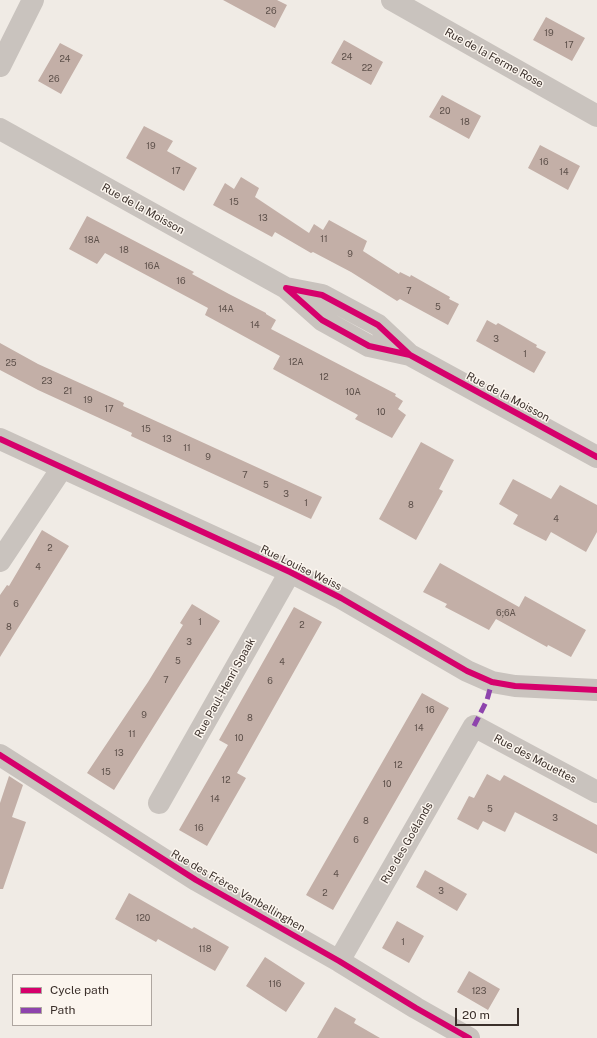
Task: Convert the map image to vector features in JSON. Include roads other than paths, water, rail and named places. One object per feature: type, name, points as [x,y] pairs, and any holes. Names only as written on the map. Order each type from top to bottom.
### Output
[{"type":"street","points":[[0,66],[33,0]]},
{"type":"street","name":"Rue de la Ferme Rose","points":[[392,0],[597,116]]},
{"type":"street","name":"Rue de la Moisson","points":[[0,130],[286,288],[322,295],[378,324],[410,355],[597,457]]},
{"type":"street","name":"Rue Louise Weiss","points":[[0,438],[62,468],[290,572],[341,598],[467,671],[492,682],[515,686],[597,690]]},
{"type":"street","points":[[0,561],[62,468]]},
{"type":"street","name":"Rue Paul-Henri Spaak","points":[[159,803],[290,572]]},
{"type":"street","name":"Rue des Mouettes","points":[[474,726],[597,792]]},
{"type":"street","name":"Rue des Goélands","points":[[340,961],[474,726]]},
{"type":"street","name":"Rue des Frères Vanbellinghen","points":[[0,755],[196,880],[340,961],[416,1008],[469,1038]]}]
